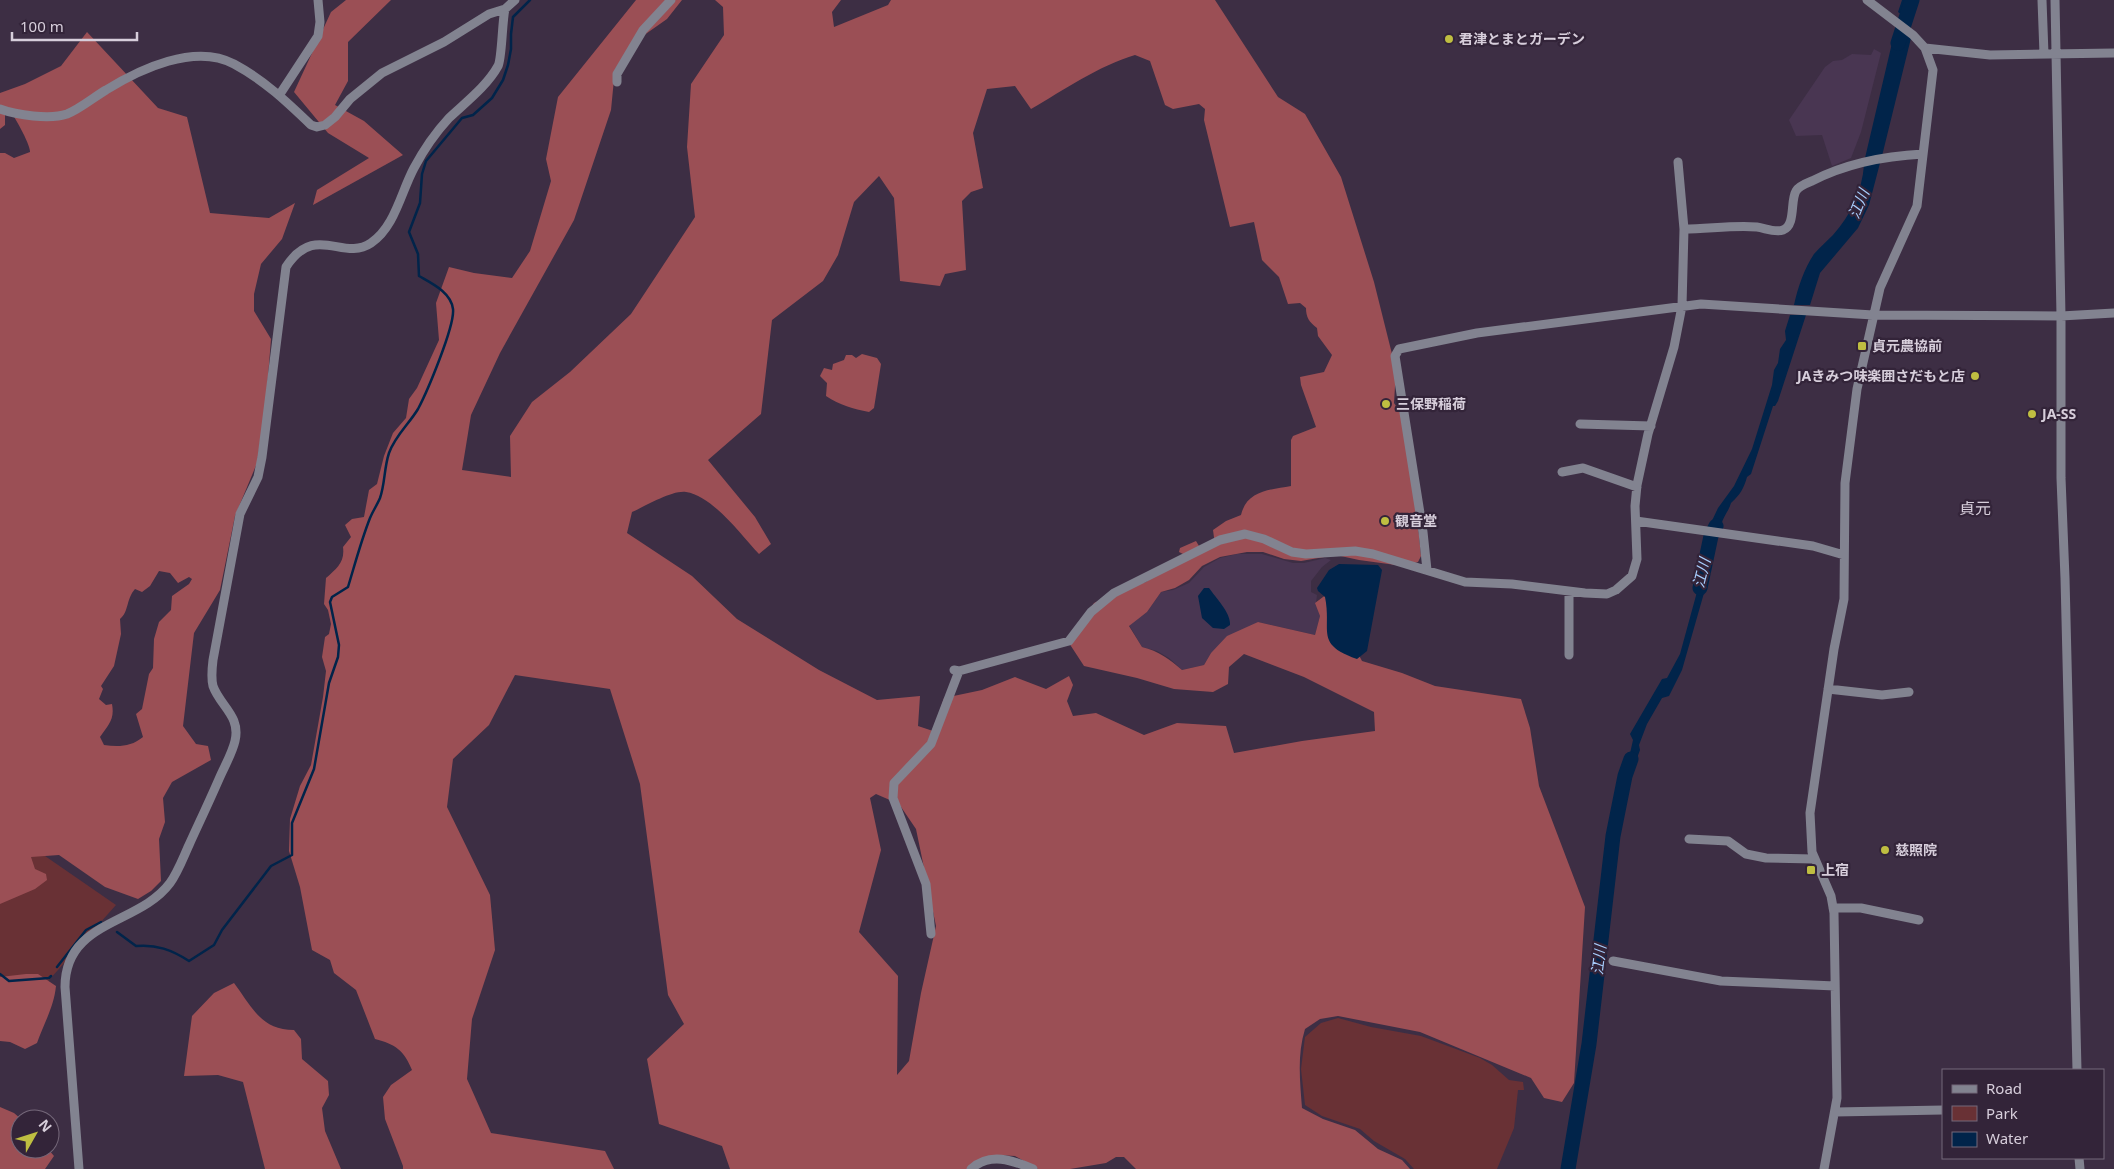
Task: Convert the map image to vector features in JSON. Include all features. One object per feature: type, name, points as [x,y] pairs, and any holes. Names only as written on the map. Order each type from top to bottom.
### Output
[{"type":"street","points":[[280,94],[318,36],[320,22],[318,0]]},
{"type":"street","points":[[0,108],[11,113],[32,115],[67,114],[111,87],[167,60],[181,57],[212,57],[233,63],[280,94],[311,125],[317,128],[325,125],[335,117],[350,100],[382,73],[444,42],[489,14],[505,9],[515,0]]},
{"type":"street","points":[[617,82],[617,74],[643,30],[671,0]]},
{"type":"street","points":[[1824,1169],[1837,1098],[1833,908],[1831,896],[1814,859],[1810,835],[1810,813],[1828,689],[1844,598],[1846,473],[1857,389],[1880,288],[1917,206],[1933,70],[1925,48],[1913,35],[1867,0]]},
{"type":"street","points":[[2042,0],[2044,54]]},
{"type":"street","points":[[2055,0],[2061,316],[2061,478],[2066,578],[2077,1069]]},
{"type":"street","points":[[79,1169],[65,987],[65,976],[73,953],[95,932],[152,900],[170,882],[236,740],[235,724],[214,686],[212,676],[213,660],[240,514],[258,477],[262,457],[286,267],[294,256],[309,246],[359,248],[370,244],[380,236],[387,227],[414,167],[434,138],[447,120],[492,77],[500,63],[502,24],[505,9]]},
{"type":"street","points":[[1925,48],[1990,55],[2114,53]]},
{"type":"street","points":[[1684,230],[1756,227],[1777,231],[1784,230],[1788,226],[1797,190],[1835,169],[1860,162],[1923,154]]},
{"type":"street","points":[[931,934],[926,884],[893,798],[894,783],[931,744],[957,670],[1069,641],[1091,612],[1114,593],[1169,564],[1220,540],[1234,536],[1255,536],[1292,552],[1306,554],[1355,551],[1373,554],[1465,582],[1512,584],[1607,594],[1616,590],[1632,576],[1637,559],[1637,487],[1651,426],[1674,347],[1682,306],[1684,230],[1678,162]]},
{"type":"street","points":[[1427,570],[1396,356],[1399,349],[1477,333],[1702,304],[1873,315],[2061,316],[2114,313]]},
{"type":"street","points":[[1580,424],[1651,426]]},
{"type":"street","points":[[1562,472],[1584,468],[1637,487]]},
{"type":"street","points":[[1636,520],[1813,546],[1844,555]]},
{"type":"street","points":[[1569,591],[1569,656]]},
{"type":"street","points":[[1828,689],[1882,695],[1909,692]]},
{"type":"street","points":[[1689,839],[1728,841],[1746,854],[1766,858],[1814,859]]},
{"type":"street","points":[[1833,908],[1861,908],[1919,920]]},
{"type":"street","points":[[1613,961],[1721,981],[1835,986]]},
{"type":"street","points":[[1835,1112],[1942,1110]]},
{"type":"street","points":[[970,1169],[977,1163],[988,1159],[1001,1158],[1015,1161],[1033,1169]]},
{"type":"shaded area","points":[[346,0],[391,0],[348,42],[348,81],[335,105],[364,121],[403,155],[313,205],[317,190],[369,158],[328,133],[294,92],[331,12]]},
{"type":"shaded area","points":[[636,0],[682,0],[667,19],[640,38],[615,69],[611,110],[574,220],[500,353],[471,415],[462,470],[511,477],[510,436],[532,402],[570,372],[631,314],[695,217],[687,147],[691,84],[724,35],[723,7],[715,0],[841,0],[832,12],[834,27],[888,5],[891,0],[1215,0],[1278,97],[1305,114],[1341,177],[1374,282],[1396,370],[1394,403],[1404,419],[1421,556],[1418,562],[1403,566],[1336,555],[1301,561],[1284,559],[1263,552],[1247,552],[1220,557],[1202,566],[1189,580],[1175,588],[1161,592],[1147,612],[1129,626],[1142,647],[1164,656],[1182,670],[1204,665],[1211,653],[1227,636],[1258,622],[1315,635],[1320,616],[1315,603],[1327,594],[1362,661],[1402,673],[1435,686],[1521,699],[1530,728],[1539,786],[1585,907],[1574,1083],[1562,1102],[1544,1098],[1531,1078],[1420,1032],[1338,1016],[1320,1019],[1305,1029],[1300,1058],[1302,1108],[1323,1119],[1355,1130],[1378,1149],[1402,1160],[1410,1169],[1136,1169],[1124,1157],[1116,1157],[1106,1163],[1070,1169],[1038,1169],[1015,1156],[998,1155],[968,1169],[730,1169],[722,1146],[659,1124],[647,1059],[684,1024],[668,995],[640,784],[610,689],[515,675],[489,725],[453,759],[447,807],[490,895],[495,950],[472,1019],[467,1079],[491,1133],[605,1151],[614,1169],[403,1169],[385,1119],[383,1097],[391,1085],[412,1070],[406,1057],[398,1049],[388,1043],[375,1039],[356,990],[334,973],[330,960],[312,950],[300,887],[289,851],[290,819],[300,786],[311,765],[326,671],[322,657],[325,637],[329,634],[331,624],[328,610],[324,604],[326,578],[341,561],[343,547],[351,537],[345,525],[352,519],[364,517],[369,490],[377,484],[384,456],[393,433],[406,418],[409,399],[417,388],[439,340],[436,303],[449,267],[474,273],[512,278],[530,251],[551,181],[546,159],[558,97]],"holes":[[[1135,55],[1150,61],[1165,105],[1173,109],[1199,104],[1205,109],[1204,120],[1230,227],[1254,222],[1262,260],[1279,277],[1288,304],[1300,303],[1306,308],[1308,319],[1317,328],[1318,336],[1332,355],[1324,372],[1300,377],[1316,427],[1293,436],[1291,440],[1291,486],[1268,490],[1248,500],[1241,515],[1226,521],[1213,530],[1215,545],[1199,546],[1196,541],[1180,548],[1179,552],[1183,554],[1146,582],[1128,587],[1094,603],[1069,643],[1084,666],[1174,689],[1213,692],[1228,684],[1229,667],[1244,654],[1304,677],[1374,712],[1375,731],[1234,753],[1226,726],[1177,723],[1144,735],[1096,713],[1073,716],[1067,701],[1073,685],[1069,676],[1046,689],[1015,677],[982,690],[944,698],[933,731],[918,726],[920,696],[877,700],[819,670],[737,619],[692,576],[627,533],[632,512],[674,493],[686,492],[696,495],[716,508],[759,554],[771,544],[755,517],[708,460],[761,414],[772,320],[823,281],[838,255],[854,202],[879,176],[894,198],[900,281],[940,286],[945,274],[966,270],[962,201],[971,192],[983,188],[973,133],[987,89],[1015,86],[1031,109],[1108,65]],[[876,794],[899,804],[916,829],[936,926],[921,993],[909,1061],[897,1075],[898,976],[859,932],[881,850],[870,798]]]},
{"type":"shaded area","points":[[87,32],[158,108],[187,117],[210,213],[269,218],[295,203],[282,239],[261,264],[254,294],[254,311],[271,339],[266,402],[257,463],[235,516],[220,590],[194,633],[183,726],[196,744],[208,746],[211,760],[172,782],[163,798],[165,822],[159,839],[161,881],[151,891],[138,899],[105,887],[59,855],[31,857],[35,869],[46,874],[47,880],[35,889],[0,904],[0,153],[5,153],[14,158],[30,152],[30,148],[8,107],[5,111],[5,125],[0,129],[0,93],[25,84],[61,66]],"holes":[[[159,571],[170,573],[178,583],[189,577],[192,579],[189,584],[172,596],[171,610],[159,622],[154,639],[153,668],[149,674],[142,709],[136,714],[143,737],[134,743],[124,746],[104,745],[100,737],[110,722],[113,710],[112,704],[106,705],[99,699],[103,689],[101,686],[114,666],[121,634],[120,619],[125,613],[130,597],[135,589],[142,592],[150,586]]]},
{"type":"shaded area","points":[[1874,49],[1881,53],[1861,132],[1851,158],[1832,166],[1822,135],[1796,136],[1789,120],[1825,67],[1833,61],[1842,60],[1852,54],[1871,55]]},
{"type":"shaded area","points":[[862,354],[877,358],[881,364],[874,408],[869,412],[836,402],[826,396],[827,383],[820,376],[824,368],[832,370],[833,364],[844,360],[846,355],[852,355],[856,358]]},
{"type":"shaded area","points":[[1237,554],[1262,554],[1293,563],[1304,563],[1325,558],[1331,560],[1322,567],[1311,581],[1311,592],[1317,595],[1316,603],[1320,616],[1315,635],[1258,622],[1211,653],[1204,665],[1182,670],[1169,658],[1157,651],[1142,647],[1129,625],[1147,612],[1161,592],[1173,590],[1189,583],[1204,567],[1220,558]]},
{"type":"shaded area","points":[[38,974],[56,986],[51,1008],[37,1043],[25,1049],[10,1042],[0,1041],[0,977]]},
{"type":"shaded area","points":[[234,983],[258,1016],[273,1026],[294,1030],[301,1039],[302,1059],[328,1081],[329,1095],[322,1108],[325,1131],[341,1169],[265,1169],[243,1082],[218,1075],[184,1076],[192,1016],[214,993]]},
{"type":"shaded area","points":[[0,1107],[10,1111],[10,1159],[52,1159],[45,1169],[0,1169]]},
{"type":"green space","points":[[32,847],[116,905],[41,989],[0,997],[0,889]]},
{"type":"green space","points":[[1338,1018],[1371,1027],[1421,1036],[1480,1058],[1492,1065],[1509,1080],[1523,1082],[1524,1090],[1518,1090],[1514,1128],[1497,1169],[1414,1169],[1405,1159],[1374,1141],[1360,1129],[1322,1116],[1305,1105],[1301,1069],[1305,1037],[1321,1023]]},
{"type":"water","points":[[1902,0],[1919,0],[1911,22],[1898,12]]},
{"type":"water","points":[[1896,26],[1911,38],[1882,156],[1865,158]]},
{"type":"water","points":[[1880,163],[1869,205],[1858,228],[1820,273],[1810,305],[1794,305],[1797,292],[1810,260],[1816,251],[1833,235],[1850,211],[1861,184],[1864,165]]},
{"type":"water","points":[[1790,315],[1806,315],[1778,401],[1773,406],[1751,474],[1747,477],[1743,488],[1731,503],[1722,521],[1721,528],[1709,527],[1718,508],[1734,486],[1752,449],[1772,385],[1780,349],[1786,340],[1785,331]]},
{"type":"water","points":[[1339,564],[1378,565],[1382,570],[1367,651],[1357,659],[1335,648],[1330,642],[1325,597],[1317,588],[1329,570]]},
{"type":"water","points":[[1705,569],[1709,572],[1708,579],[1682,670],[1669,696],[1662,698],[1647,724],[1632,772],[1625,776],[1633,740],[1630,734],[1662,679],[1667,678],[1680,654],[1703,570]]},
{"type":"water","points":[[1204,588],[1209,588],[1230,620],[1230,625],[1224,629],[1213,628],[1202,618],[1198,596]]},
{"type":"waterway","points":[[117,932],[136,946],[164,949],[189,961],[214,945],[222,930],[271,866],[292,855],[292,823],[314,769],[329,683],[338,657],[339,645],[330,602],[332,597],[348,587],[371,515],[380,498],[389,453],[422,401],[440,359],[450,329],[453,309],[449,298],[435,285],[419,276],[418,254],[409,232],[420,203],[422,174],[426,161],[462,118],[473,115],[492,98],[503,80],[508,65],[513,17],[530,0]]},
{"type":"waterway","name":"江川","points":[[1898,43],[1912,0]]},
{"type":"waterway","name":"江川","points":[[1700,588],[1711,536],[1716,526]]},
{"type":"waterway","name":"江川","points":[[1568,1169],[1589,1044],[1613,836],[1625,776],[1631,759]]},
{"type":"waterway","points":[[57,967],[86,930],[101,922]]},
{"type":"waterway","points":[[0,974],[9,981],[49,978],[51,976]]},
{"type":"place","name":"君津とまとガーデン","points":[[1449,39]]},
{"type":"place","name":"貞元農協前","points":[[1862,346]]},
{"type":"place","name":"JAきみつ味楽囲さだもと店","points":[[1975,376]]},
{"type":"place","name":"三保野稲荷","points":[[1386,404]]},
{"type":"place","name":"JA-SS","points":[[2032,414]]},
{"type":"place","name":"観音堂","points":[[1385,521]]},
{"type":"place","name":"慈照院","points":[[1885,850]]},
{"type":"place","name":"上宿","points":[[1811,870]]},
{"type":"district","name":"貞元","points":[[1975,508]]}]
